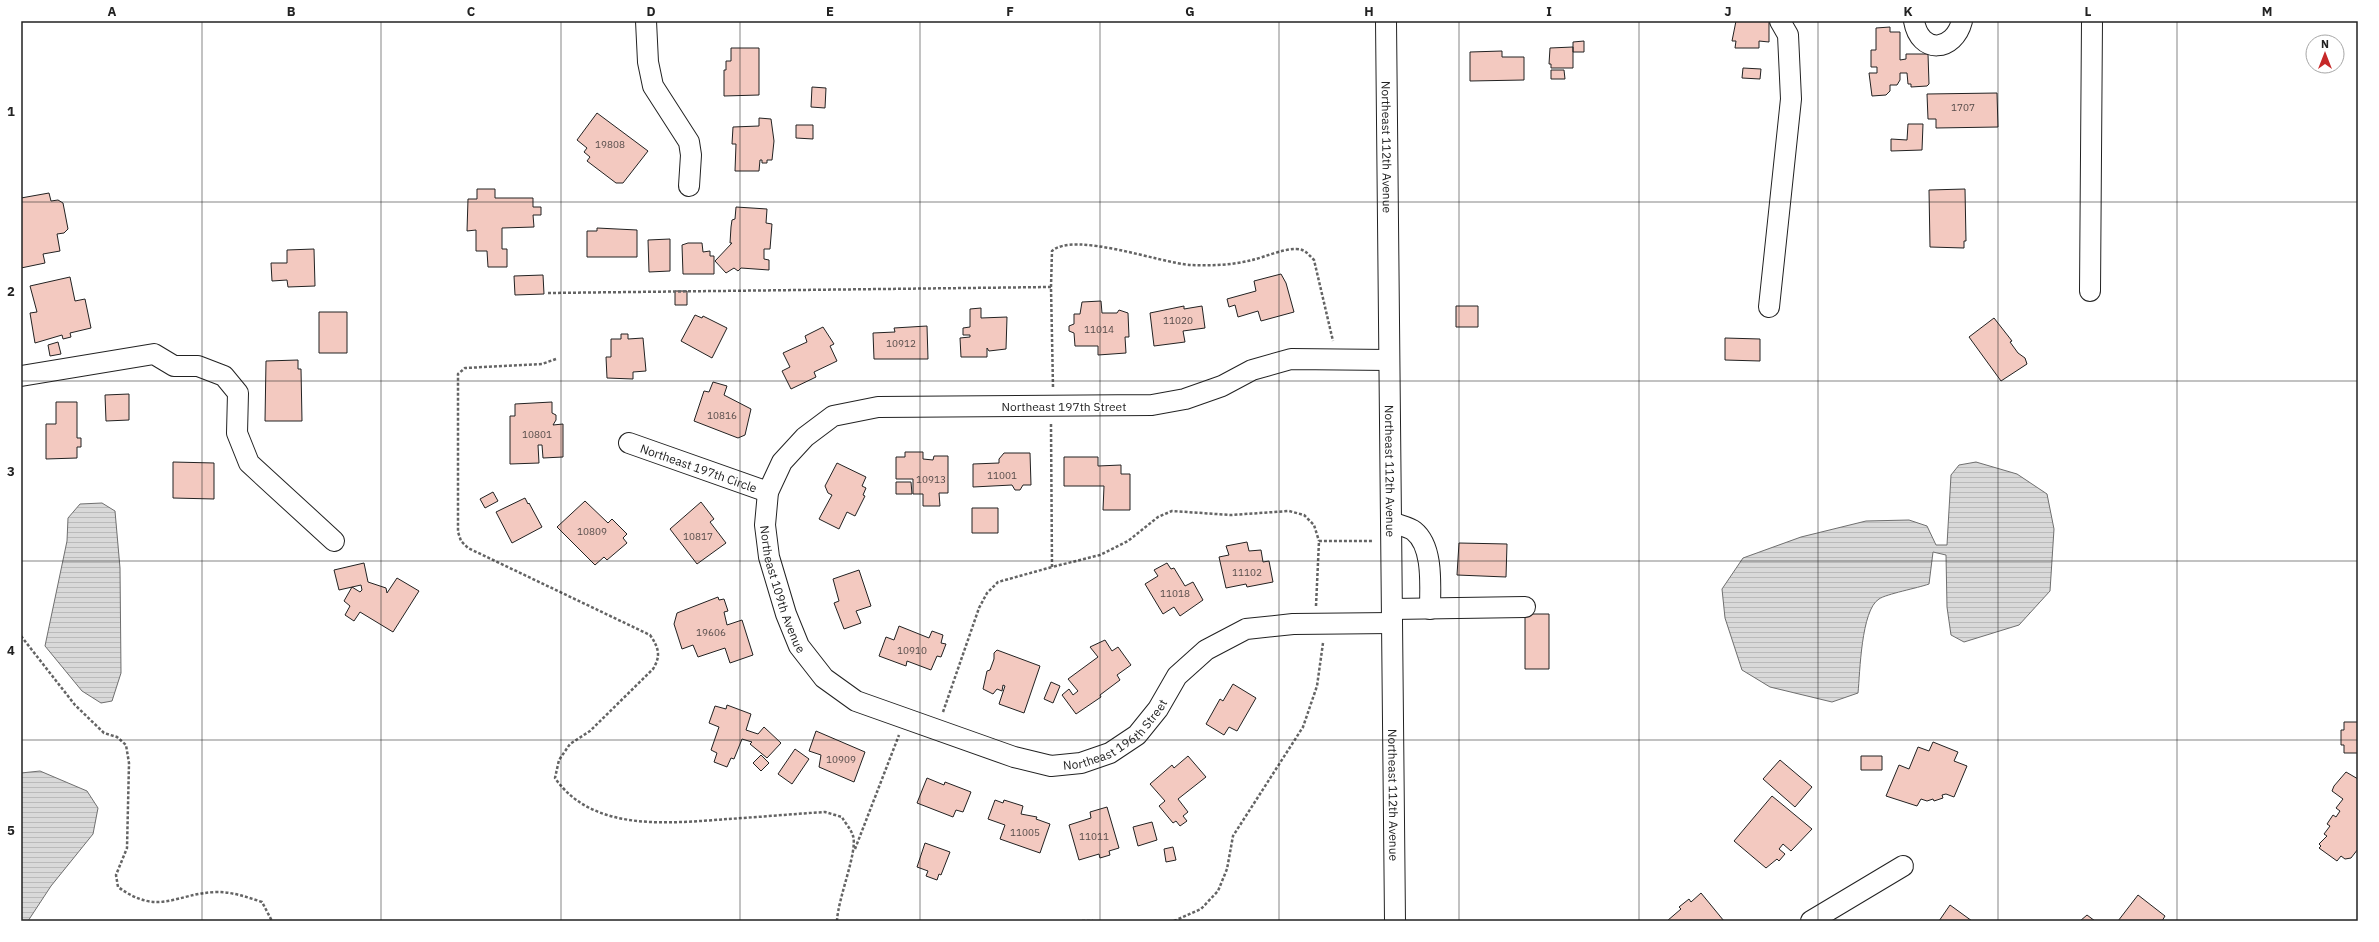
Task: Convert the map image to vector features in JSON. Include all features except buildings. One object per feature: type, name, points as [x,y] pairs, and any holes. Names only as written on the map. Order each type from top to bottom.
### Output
[{"type":"street","points":[[646,21],[648,62],[653,86],[690,142],[691,155],[689,186]]},
{"type":"street","name":"Northeast 112th Avenue","points":[[1386,21],[1395,921]]},
{"type":"street","points":[[1769,307],[1791,99],[1788,35],[1780,21]]},
{"type":"street","points":[[1914,21],[1921,39],[1929,45],[1942,45],[1953,39],[1960,30],[1962,21]]},
{"type":"street","points":[[2090,291],[2092,21]]},
{"type":"street","points":[[21,376],[154,354],[174,366],[198,366],[224,376],[238,393],[237,433],[248,462],[334,541]]},
{"type":"street","name":"Northeast 197th Street","points":[[768,492],[782,462],[805,437],[833,416],[878,407],[1152,405],[1186,399],[1222,386],[1252,370],[1291,359],[1389,360]]},
{"type":"street","name":"Northeast 197th Circle","points":[[629,443],[768,492]]},
{"type":"street","name":"Northeast 109th Avenue","points":[[768,492],[765,525],[769,557],[786,614],[799,646],[824,678]]},
{"type":"street","points":[[1391,531],[1415,532],[1422,544],[1431,565],[1430,609]]},
{"type":"street","name":"Northeast 196th Street","points":[[824,678],[856,701],[1014,757],[1051,766],[1081,763],[1110,753],[1137,735],[1158,709],[1176,676],[1206,650],[1246,629],[1293,624],[1319,624],[1392,616],[1430,609],[1525,607]]},
{"type":"street","points":[[1811,921],[1903,866]]},
{"type":"path","points":[[1051,287],[1052,251],[1057,246],[1072,243],[1104,247],[1172,264],[1206,266],[1249,261],[1296,249],[1306,251],[1314,260],[1333,340],[1335,360]]},
{"type":"path","points":[[556,359],[542,364],[465,368],[458,374],[458,532],[461,541],[468,548],[650,636],[658,646],[659,659],[653,669],[590,731],[570,744],[560,760],[555,778],[565,792],[588,808],[617,818],[662,823],[825,812],[842,817],[853,836],[855,850]]},
{"type":"path","points":[[1174,921],[1201,909],[1218,891],[1227,869],[1233,836],[1303,727],[1317,686],[1323,646],[1316,608],[1319,542],[1391,531]]},
{"type":"path","points":[[937,730],[979,608],[987,593],[998,582],[1052,567]]},
{"type":"path","points":[[21,636],[75,705],[104,733],[117,737],[126,746],[129,764],[127,848],[116,875],[118,887],[132,897],[152,903],[217,892],[236,894],[262,902],[272,921]]},
{"type":"path","points":[[837,921],[838,908],[855,850],[905,719]]},
{"type":"path","points":[[1082,921],[1093,921]]},
{"type":"shaded area","points":[[1976,462],[2017,474],[2047,494],[2054,529],[2050,591],[2019,625],[1964,642],[1951,635],[1947,607],[1946,555],[1933,552],[1929,584],[1883,597],[1873,605],[1868,616],[1862,643],[1858,693],[1832,702],[1770,687],[1742,670],[1725,618],[1722,589],[1743,558],[1801,537],[1866,521],[1909,520],[1927,526],[1936,545],[1947,545],[1951,475],[1959,465]]},
{"type":"shaded area","points":[[102,503],[115,511],[120,568],[121,673],[112,701],[101,703],[82,691],[45,646],[67,541],[68,518],[80,504]]},
{"type":"shaded area","points":[[40,771],[87,791],[98,808],[93,834],[51,886],[28,921],[21,921],[21,773]]}]
